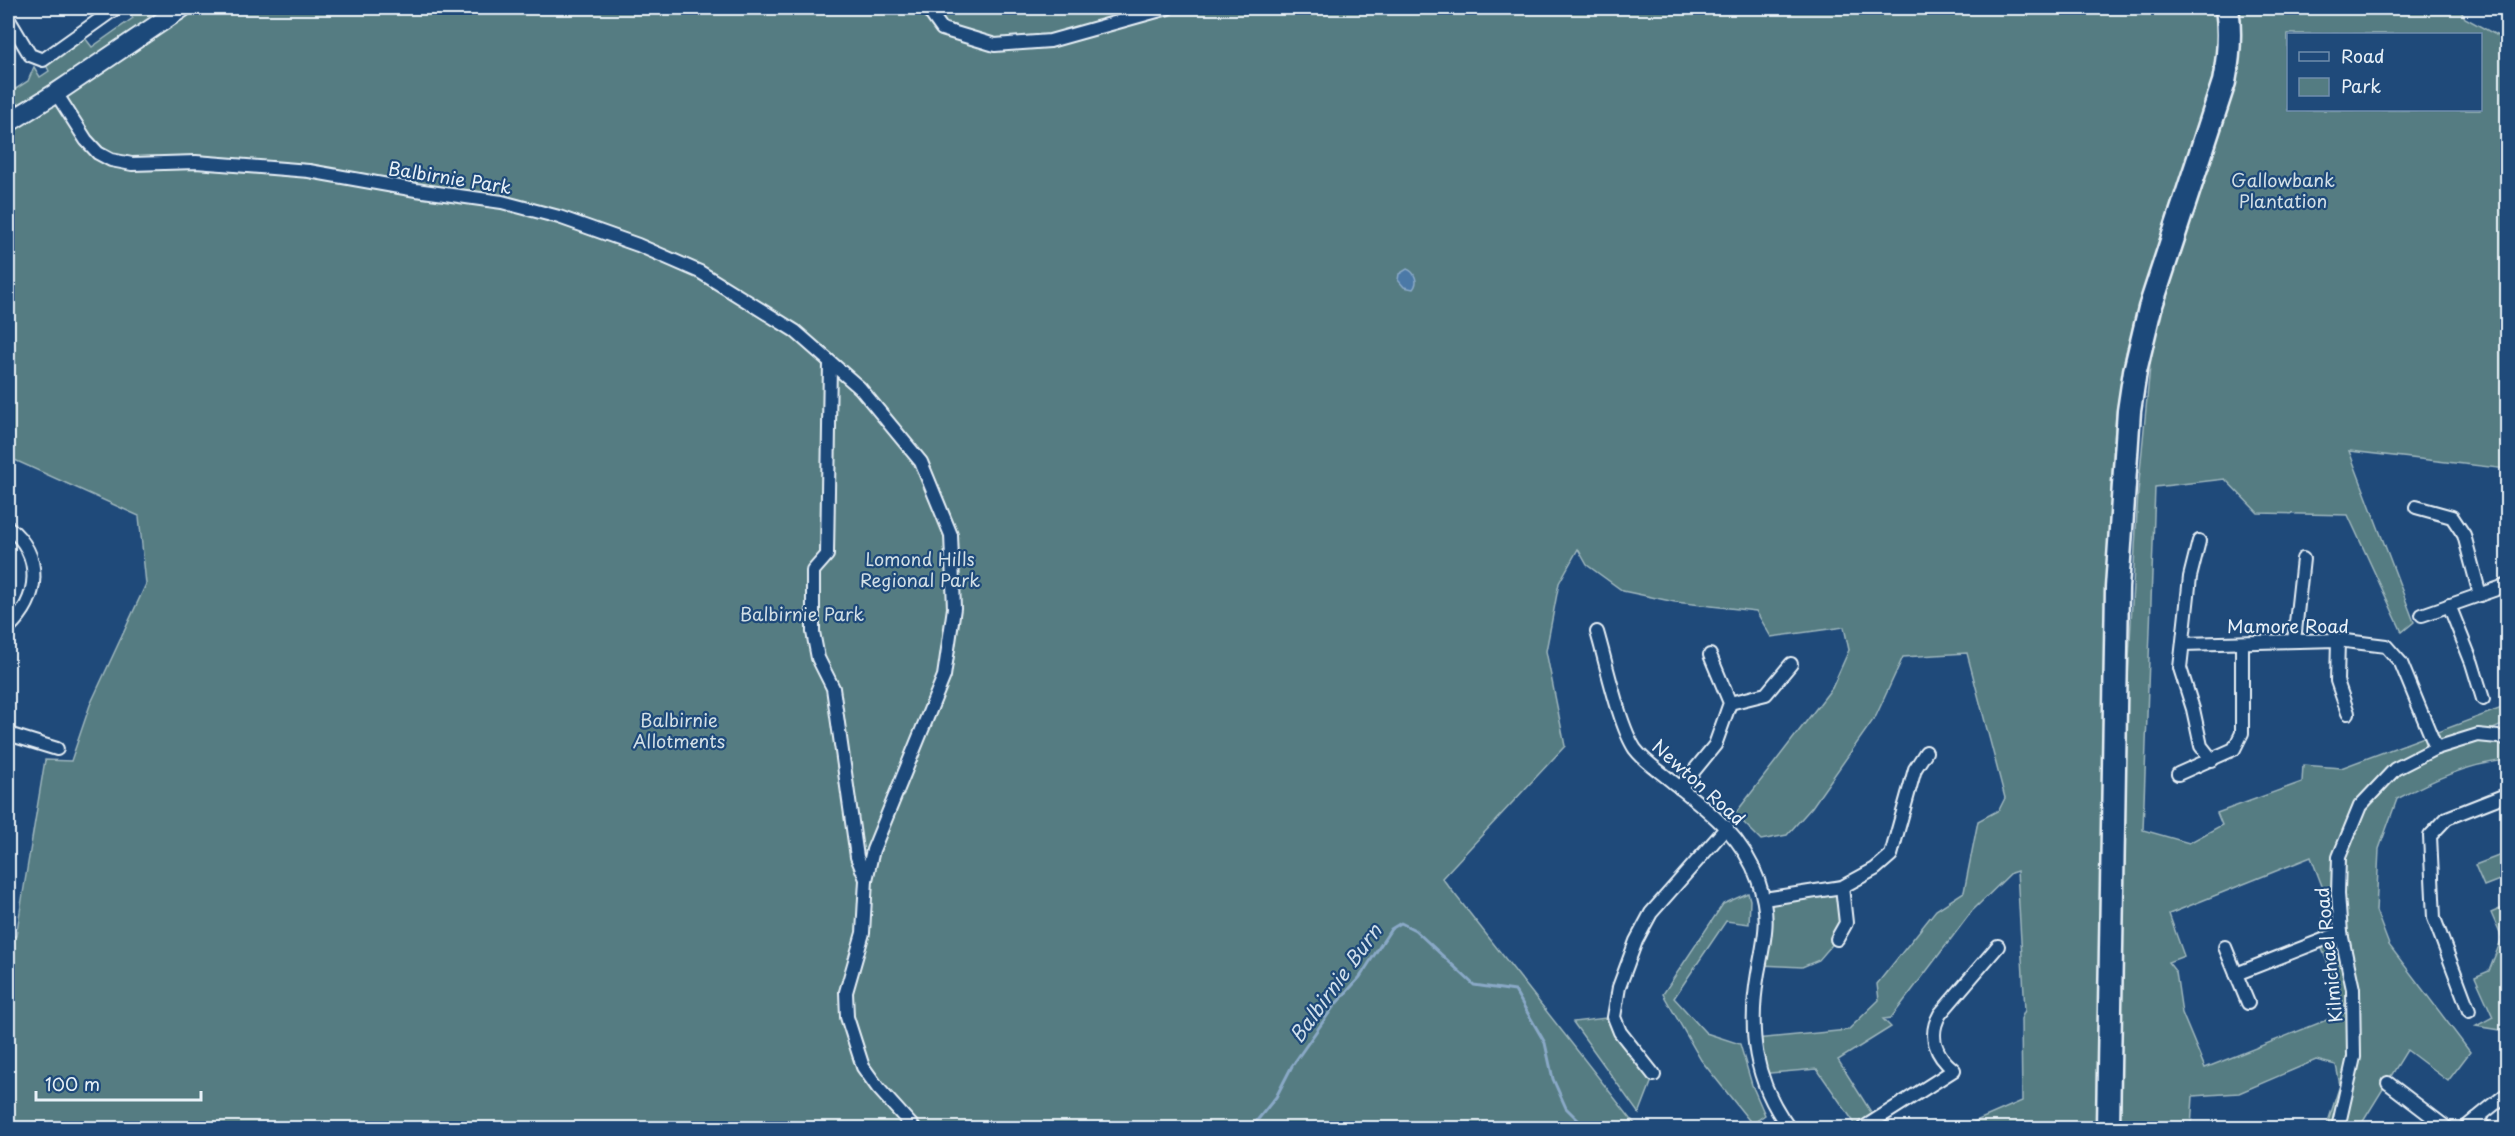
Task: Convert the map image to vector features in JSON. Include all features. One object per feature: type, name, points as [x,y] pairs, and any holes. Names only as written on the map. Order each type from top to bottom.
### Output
[{"type":"highway","points":[[2108,1128],[2117,588],[2129,411],[2135,371],[2150,308],[2224,82],[2230,29],[2227,8]]},
{"type":"main road","points":[[8,123],[182,8]]},
{"type":"street","points":[[8,18],[30,55],[43,60],[116,8]]},
{"type":"street","points":[[927,8],[942,29],[995,45],[1050,41],[1168,8]]},
{"type":"street","name":"Balbirnie Park","points":[[56,93],[86,140],[98,153],[111,160],[132,164],[196,162],[309,171],[502,202],[569,220],[638,245],[700,272],[795,331],[860,388],[921,462],[951,535],[954,608],[944,676],[873,850],[866,880],[863,933],[846,992],[847,1017],[863,1067],[914,1128]]},
{"type":"street","name":"Balbirnie Park","points":[[830,364],[827,555],[813,571],[813,632],[818,658],[833,688],[857,857],[866,880]]},
{"type":"street","points":[[2416,507],[2452,517],[2464,535],[2480,595]]},
{"type":"street","points":[[8,527],[26,547],[32,563],[33,579],[28,604],[8,628]]},
{"type":"street","points":[[2199,541],[2190,577],[2180,668],[2202,746],[2212,759]]},
{"type":"street","points":[[2294,641],[2303,559]]},
{"type":"street","points":[[2422,615],[2508,585]]},
{"type":"street","points":[[2449,605],[2472,663],[2483,699]]},
{"type":"street","name":"Newton Road","points":[[1597,632],[1623,718],[1635,748],[1647,761],[1727,827],[1749,856],[1764,899],[1767,932],[1752,1018],[1759,1074],[1781,1118],[1789,1128]]},
{"type":"street","points":[[2338,640],[2337,681],[2349,713]]},
{"type":"street","name":"Mamore Road","points":[[2183,644],[2338,640],[2386,646],[2401,663],[2436,748]]},
{"type":"street","points":[[2178,774],[2234,749],[2242,733],[2242,643]]},
{"type":"street","points":[[1680,788],[1715,745],[1730,703],[1710,656]]},
{"type":"street","points":[[1730,703],[1766,694],[1791,664]]},
{"type":"street","points":[[8,734],[57,749]]},
{"type":"street","name":"Kilmichael Road","points":[[2338,1128],[2354,1057],[2353,989],[2341,933],[2338,894],[2339,857],[2361,806],[2395,769],[2436,748],[2478,735],[2508,738]]},
{"type":"street","points":[[1764,899],[1842,887],[1875,869],[1891,855],[1915,769],[1926,752]]},
{"type":"street","points":[[2469,1011],[2434,918],[2430,836],[2447,818],[2508,794]]},
{"type":"street","points":[[1654,1075],[1620,1032],[1614,1017],[1618,987],[1636,941],[1651,913],[1727,827]]},
{"type":"street","points":[[1837,939],[1846,923],[1842,887]]},
{"type":"street","points":[[2236,974],[2341,933]]},
{"type":"street","points":[[1863,1128],[1954,1070],[1946,1064],[1932,1040],[1934,1023],[1998,946]]},
{"type":"street","points":[[2224,947],[2248,1003]]},
{"type":"street","points":[[2388,1083],[2447,1128]]},
{"type":"street","points":[[2465,1128],[2481,1124],[2508,1093]]},
{"type":"green space","points":[[135,8],[172,8],[8,111],[8,94],[28,81],[34,67],[40,77],[49,71],[46,65],[85,38],[92,47],[133,18],[129,12]]},
{"type":"green space","name":"Lomond Hills Regional Park","points":[[176,8],[2218,8],[2219,45],[2214,83],[2126,352],[2116,414],[2111,486],[2097,1128],[1960,1128],[2022,1101],[2021,1019],[2025,1010],[2017,871],[2011,873],[1972,911],[1891,1018],[1883,1019],[1891,1027],[1838,1060],[1876,1120],[1858,1128],[1817,1069],[1759,1074],[1755,1039],[1848,1030],[1879,1000],[1877,984],[1936,910],[1964,892],[1978,821],[1999,810],[2005,798],[1967,653],[1903,657],[1876,716],[1812,807],[1787,835],[1761,840],[1735,814],[1832,688],[1849,650],[1844,627],[1771,637],[1756,611],[1675,602],[1623,591],[1587,565],[1578,549],[1559,583],[1546,651],[1565,746],[1442,878],[1638,1128],[8,1128],[8,938],[16,936],[45,760],[71,761],[90,705],[146,584],[139,516],[8,457],[8,116]]},
{"type":"green space","name":"Gallowbank Plantation","points":[[2238,8],[2459,8],[2465,18],[2507,41],[2507,469],[2349,451],[2414,622],[2402,632],[2348,515],[2258,513],[2225,479],[2155,487],[2143,830],[2189,843],[2222,825],[2217,813],[2302,782],[2303,765],[2341,768],[2507,706],[2507,723],[2479,735],[2507,738],[2507,760],[2478,765],[2450,774],[2397,799],[2379,849],[2376,911],[2389,945],[2470,1052],[2448,1081],[2407,1050],[2359,1128],[2326,1128],[2340,1085],[2336,1065],[2316,1060],[2239,1093],[2193,1096],[2191,1128],[2115,1128],[2126,715],[2138,492],[2153,335]],"holes":[[[2311,857],[2327,899],[2319,941],[2347,1012],[2205,1068],[2182,1013],[2176,972],[2168,962],[2184,956],[2169,914]]]},
{"type":"green space","points":[[2501,855],[2507,877],[2484,886],[2475,865]]},
{"type":"green space","points":[[1842,887],[1846,923],[1837,939],[1819,960],[1802,967],[1760,965],[1765,903]]},
{"type":"green space","points":[[1748,893],[1749,924],[1726,921],[1674,998],[1706,1033],[1740,1044],[1752,1085],[1765,1115],[1752,1124],[1701,1060],[1663,994],[1723,904]]},
{"type":"green space","points":[[2507,906],[2507,1031],[2476,1026],[2493,1017],[2475,977],[2489,971],[2502,938],[2491,913]]},
{"type":"green space","points":[[1614,1017],[1654,1075],[1639,1114],[1573,1022]]},
{"type":"water","points":[[1407,269],[1415,278],[1416,283],[1413,289],[1404,287],[1398,280],[1399,274]]},
{"type":"waterway","name":"Balbirnie Burn","points":[[1251,1128],[1276,1097],[1292,1066],[1334,1006],[1360,977],[1391,929],[1401,923],[1415,930],[1474,985],[1515,991],[1545,1043],[1553,1079],[1566,1108],[1586,1128]]},
{"type":"park label","name":"Balbirnie Allotments","points":[[679,729]]}]
